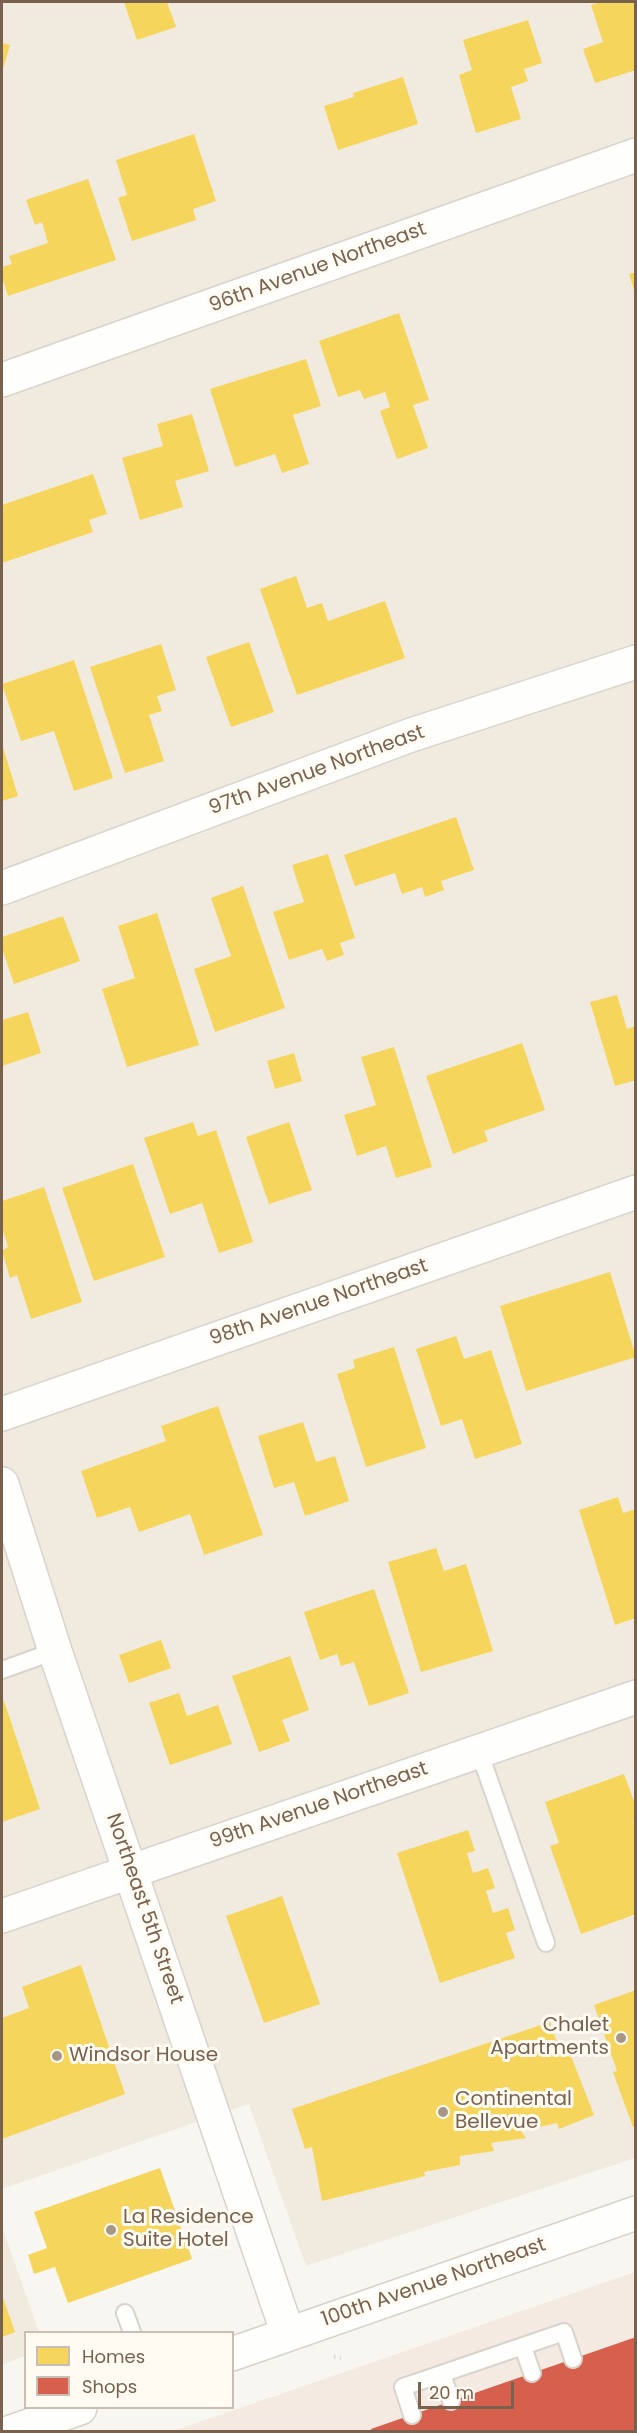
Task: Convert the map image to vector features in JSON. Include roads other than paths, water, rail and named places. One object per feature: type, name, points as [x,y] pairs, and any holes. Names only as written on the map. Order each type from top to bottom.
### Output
[{"type":"street","name":"96th Avenue Northeast","points":[[2,381],[636,155]]},
{"type":"street","name":"97th Avenue Northeast","points":[[2,888],[411,735],[636,662]]},
{"type":"street","name":"98th Avenue Northeast","points":[[2,1414],[636,1192]]},
{"type":"street","name":"Northeast 5th Street","points":[[2,1484],[55,1652],[132,1871],[288,2334]]},
{"type":"street","name":"99th Avenue Northeast","points":[[2,1916],[636,1697]]},
{"type":"street","name":"100th Avenue Northeast","points":[[234,2353],[636,2213]]},
{"type":"street","points":[[11,2432],[77,2409]]},
{"type":"lane","points":[[2,1670],[55,1652]]},
{"type":"lane","points":[[479,1751],[546,1943]]},
{"type":"lane","points":[[125,2313],[132,2331]]},
{"type":"lane","points":[[412,2415],[403,2387],[564,2332],[573,2359]]},
{"type":"lane","points":[[523,2346],[532,2373]]},
{"type":"lane","points":[[442,2374],[451,2401]]},
{"type":"place","name":"Chalet Apartments","points":[[621,2038]]},
{"type":"place","name":"Windsor House","points":[[57,2056]]},
{"type":"place","name":"Continental Bellevue","points":[[443,2112]]},
{"type":"place","name":"La Residence Suite Hotel","points":[[111,2230]]}]
